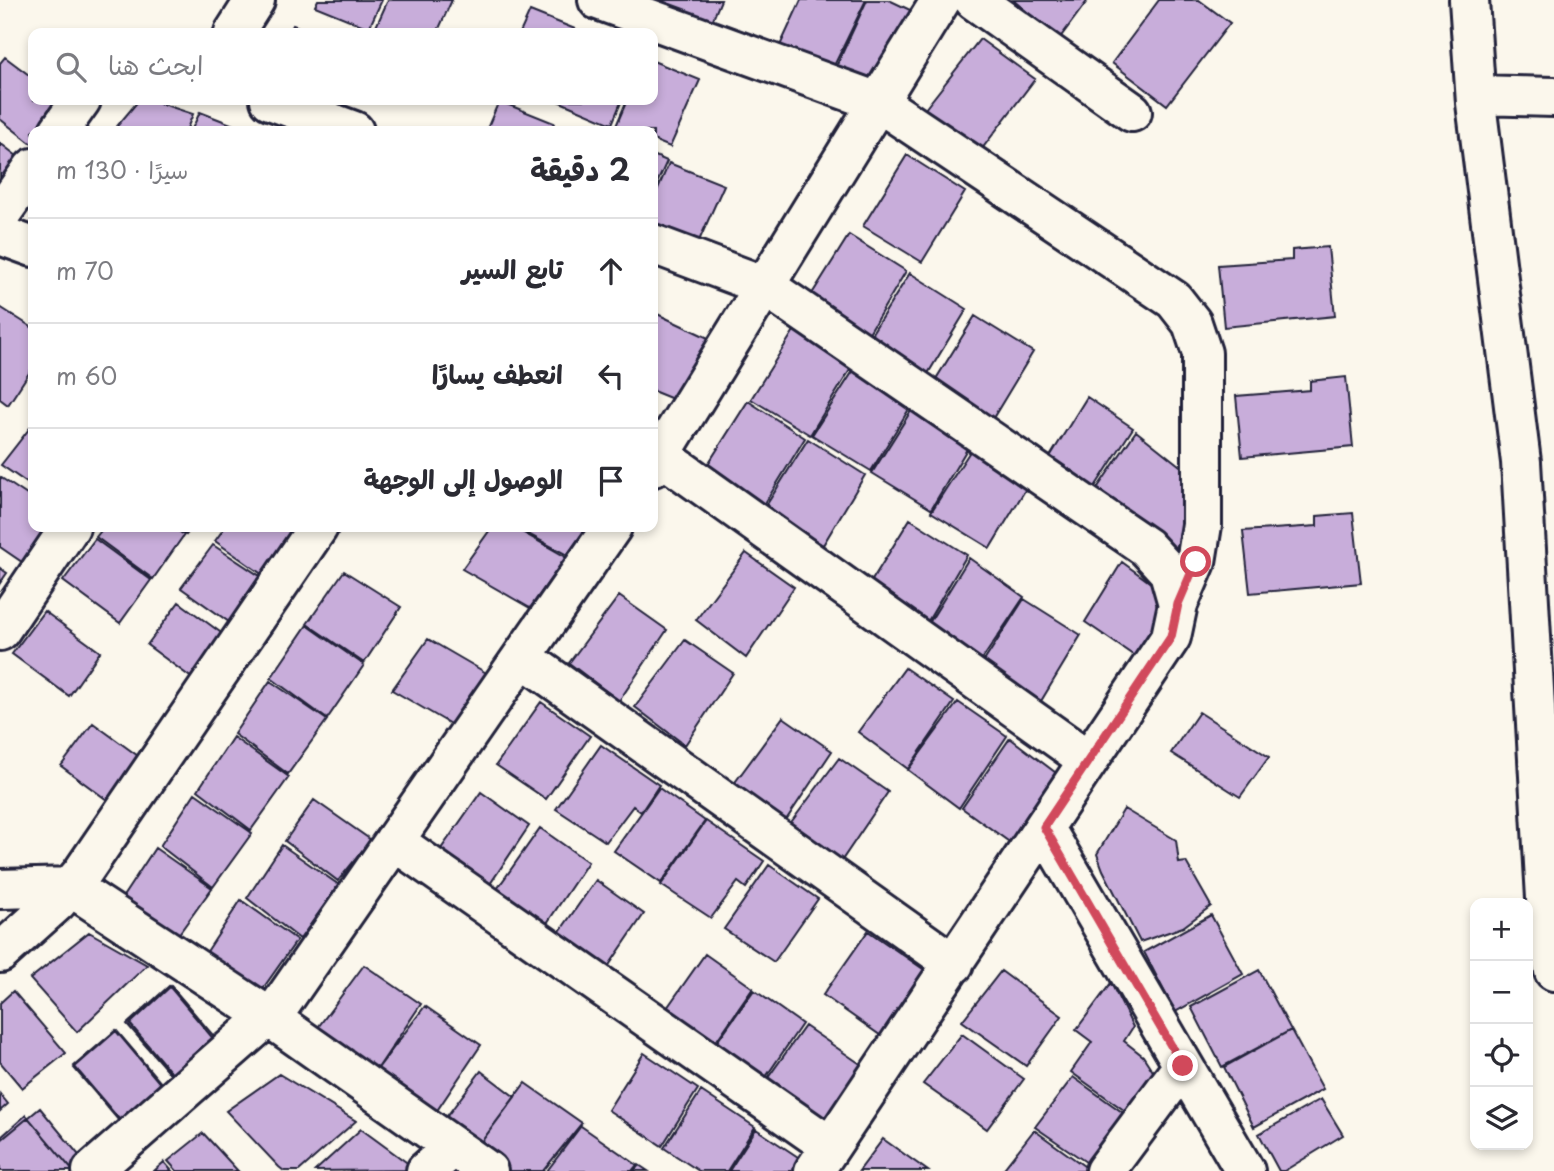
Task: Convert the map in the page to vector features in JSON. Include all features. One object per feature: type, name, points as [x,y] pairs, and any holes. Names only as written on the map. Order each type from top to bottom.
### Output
[{"type":"street","points":[[236,28],[255,0]]},
{"type":"street","points":[[394,841],[822,1159],[1171,637],[1178,604],[1196,562],[1202,525],[1202,353],[1192,323],[1174,300],[878,102],[598,0]]},
{"type":"street","points":[[658,458],[941,0]]},
{"type":"street","points":[[974,0],[1132,112]]},
{"type":"street","points":[[1469,0],[1476,94],[1538,460],[1548,933],[1554,971]]},
{"type":"street","points":[[1476,94],[1554,96]]},
{"type":"street","points":[[63,126],[77,105]]},
{"type":"street","points":[[284,105],[340,126]]},
{"type":"street","points":[[0,215],[28,175]]},
{"type":"street","points":[[0,235],[28,245]]},
{"type":"street","points":[[658,246],[765,286],[1146,547],[1169,572],[1178,604]]},
{"type":"street","points":[[658,462],[1088,760]]},
{"type":"street","points":[[0,631],[67,532]]},
{"type":"street","points":[[0,953],[71,887],[315,532]]},
{"type":"street","points":[[92,1171],[279,1007],[609,532]]},
{"type":"street","points":[[522,657],[954,964]]},
{"type":"street","points":[[1044,827],[1245,1171]]},
{"type":"street","points":[[0,889],[71,887],[270,1017],[440,1159],[488,1171]]},
{"type":"street","points":[[1105,1171],[1183,1066]]},
{"type":"building","points":[[318,0],[382,0],[369,28],[315,6]]},
{"type":"building","points":[[388,0],[452,0],[439,28],[375,28]]},
{"type":"building","points":[[658,0],[721,0],[708,31],[654,9]]},
{"type":"building","points":[[801,0],[866,0],[831,72],[778,50]]},
{"type":"building","points":[[867,0],[889,0],[927,18],[882,92],[835,69]]},
{"type":"building","points":[[1013,0],[1088,0],[1059,39]]},
{"type":"building","points":[[1159,0],[1199,0],[1230,23],[1167,105],[1112,63]]},
{"type":"building","points":[[530,11],[572,28],[522,28]]},
{"type":"building","points":[[980,39],[1035,79],[978,154],[925,109]]},
{"type":"building","points":[[5,57],[28,74],[28,105],[59,105],[47,126],[28,126],[28,141],[0,119],[0,63]]},
{"type":"building","points":[[658,63],[700,80],[670,147],[658,142],[658,126],[616,126],[625,105],[658,105]]},
{"type":"building","points":[[135,105],[165,105],[193,114],[188,126],[117,126]]},
{"type":"building","points":[[497,105],[509,105],[554,123],[552,126],[488,126]]},
{"type":"building","points":[[567,105],[620,105],[612,124]]},
{"type":"building","points":[[200,112],[236,126],[193,126]]},
{"type":"building","points":[[0,143],[26,163],[0,196]]},
{"type":"building","points":[[907,155],[965,192],[922,262],[863,226]]},
{"type":"building","points":[[658,157],[667,161],[658,181]]},
{"type":"building","points":[[669,163],[724,185],[694,252],[658,238],[658,188]]},
{"type":"building","points":[[849,235],[906,271],[864,341],[805,305]]},
{"type":"building","points":[[1328,247],[1335,316],[1224,327],[1218,265],[1292,260],[1292,250]]},
{"type":"building","points":[[910,273],[967,309],[924,380],[865,344]]},
{"type":"building","points":[[0,307],[28,325],[28,375],[8,405],[0,399]]},
{"type":"building","points":[[658,314],[721,344],[680,402],[658,393]]},
{"type":"building","points":[[975,316],[1033,352],[990,423],[931,387]]},
{"type":"building","points":[[795,329],[853,365],[810,435],[751,399]]},
{"type":"building","points":[[857,365],[914,401],[871,471],[812,435]]},
{"type":"building","points":[[1346,377],[1353,447],[1242,457],[1236,396],[1310,390],[1310,381]]},
{"type":"building","points":[[1087,397],[1133,428],[1089,496],[1043,468]]},
{"type":"building","points":[[748,401],[805,438],[762,508],[703,472]]},
{"type":"building","points":[[916,403],[973,439],[931,509],[872,473]]},
{"type":"building","points":[[28,430],[28,484],[1,465]]},
{"type":"building","points":[[1136,431],[1194,477],[1196,518],[1175,548],[1096,490]]},
{"type":"building","points":[[808,439],[865,475],[823,545],[764,509]]},
{"type":"building","points":[[976,442],[1033,477],[990,548],[931,512]]},
{"type":"building","points":[[0,477],[28,496],[28,532],[43,532],[22,562],[0,547]]},
{"type":"building","points":[[1353,513],[1361,583],[1250,593],[1243,531],[1317,526],[1317,516]]},
{"type":"building","points":[[910,519],[967,555],[925,626],[866,590]]},
{"type":"building","points":[[100,532],[180,532],[184,535],[153,579],[96,537]]},
{"type":"building","points":[[221,532],[298,532],[305,537],[273,582],[215,541]]},
{"type":"building","points":[[488,532],[522,532],[566,557],[530,608],[462,569]]},
{"type":"building","points":[[524,532],[583,532],[567,555]]},
{"type":"building","points":[[95,539],[151,580],[120,623],[63,581]]},
{"type":"building","points":[[213,545],[272,584],[239,629],[181,588]]},
{"type":"building","points":[[746,553],[794,587],[746,658],[696,620]]},
{"type":"building","points":[[969,558],[1024,597],[977,667],[926,628]]},
{"type":"building","points":[[1122,562],[1167,595],[1149,666],[1085,622]]},
{"type":"building","points":[[0,568],[7,573],[0,583]]},
{"type":"building","points":[[344,571],[401,607],[364,663],[307,624]]},
{"type":"building","points":[[619,596],[667,630],[619,701],[569,663]]},
{"type":"building","points":[[1024,599],[1081,635],[1035,711],[979,669]]},
{"type":"building","points":[[179,602],[235,643],[204,687],[147,645]]},
{"type":"building","points":[[44,611],[100,652],[69,696],[12,654]]},
{"type":"building","points":[[307,625],[364,665],[327,719],[271,678]]},
{"type":"building","points":[[428,639],[495,678],[459,729],[392,690]]},
{"type":"building","points":[[685,640],[733,673],[685,745],[635,707]]},
{"type":"building","points":[[905,668],[954,702],[908,769],[858,732]]},
{"type":"building","points":[[270,681],[327,720],[288,774],[234,734]]},
{"type":"building","points":[[541,702],[590,736],[546,799],[496,765]]},
{"type":"building","points":[[958,702],[1007,736],[959,808],[908,770]]},
{"type":"building","points":[[1199,712],[1269,757],[1240,797],[1171,753]]},
{"type":"building","points":[[783,717],[832,751],[784,823],[733,785]]},
{"type":"building","points":[[93,723],[149,764],[118,808],[61,766]]},
{"type":"building","points":[[233,737],[289,777],[251,830],[198,790]]},
{"type":"building","points":[[1010,738],[1068,782],[1022,851],[962,808]]},
{"type":"building","points":[[601,745],[659,785],[641,812],[633,806],[606,842],[556,809]]},
{"type":"building","points":[[839,758],[888,792],[840,863],[789,825]]},
{"type":"building","points":[[659,788],[705,821],[661,883],[614,851]]},
{"type":"building","points":[[481,792],[529,826],[486,890],[436,856]]},
{"type":"building","points":[[195,793],[252,833],[213,887],[160,846]]},
{"type":"building","points":[[314,800],[371,840],[338,881],[285,841]]},
{"type":"building","points":[[1124,809],[1176,840],[1179,863],[1186,862],[1211,906],[1183,927],[1140,942],[1097,854]]},
{"type":"building","points":[[706,821],[764,861],[746,888],[738,882],[711,918],[661,885]]},
{"type":"building","points":[[540,828],[588,862],[545,926],[495,892]]},
{"type":"building","points":[[282,845],[339,885],[300,939],[247,898]]},
{"type":"building","points":[[155,848],[212,888],[173,942],[120,901]]},
{"type":"building","points":[[769,865],[818,899],[774,962],[724,929]]},
{"type":"building","points":[[596,880],[644,914],[601,977],[551,944]]},
{"type":"building","points":[[241,900],[297,940],[259,994],[206,953]]},
{"type":"building","points":[[1211,915],[1243,974],[1175,1012],[1144,952]]},
{"type":"building","points":[[868,931],[939,980],[894,1045],[823,995]]},
{"type":"building","points":[[89,932],[147,965],[77,1032],[30,979]]},
{"type":"building","points":[[705,954],[753,988],[708,1053],[660,1018]]},
{"type":"building","points":[[364,965],[421,1004],[376,1071],[316,1030]]},
{"type":"building","points":[[1259,970],[1291,1030],[1222,1067],[1191,1007]]},
{"type":"building","points":[[1001,971],[1062,1016],[1026,1066],[962,1021]]},
{"type":"building","points":[[1111,983],[1133,1027],[1124,1041],[1143,1056],[1156,1076],[1135,1118],[1071,1072],[1092,1042],[1076,1030]]},
{"type":"building","points":[[169,986],[221,1048],[178,1083],[127,1024]]},
{"type":"building","points":[[171,986],[224,1048],[180,1083],[130,1024]]},
{"type":"building","points":[[754,990],[802,1024],[759,1087],[709,1053]]},
{"type":"building","points":[[13,991],[66,1053],[22,1088],[0,1062],[0,1003]]},
{"type":"building","points":[[425,1006],[481,1045],[436,1112],[376,1071]]},
{"type":"building","points":[[805,1026],[875,1074],[831,1139],[760,1089]]},
{"type":"building","points":[[116,1030],[168,1091],[125,1126],[74,1066]]},
{"type":"building","points":[[1291,1030],[1323,1089],[1254,1127],[1224,1067]]},
{"type":"building","points":[[116,1031],[168,1093],[125,1128],[74,1068]]},
{"type":"building","points":[[962,1034],[1024,1079],[987,1129],[923,1084]]},
{"type":"building","points":[[644,1053],[698,1089],[662,1146],[608,1110]]},
{"type":"building","points":[[481,1071],[515,1097],[476,1149],[441,1124]]},
{"type":"building","points":[[279,1074],[356,1121],[299,1171],[284,1171],[279,1167],[226,1111]]},
{"type":"building","points":[[1073,1077],[1136,1122],[1099,1171],[1035,1127]]},
{"type":"building","points":[[525,1083],[582,1123],[543,1171],[508,1171],[476,1149]]},
{"type":"building","points":[[701,1091],[755,1127],[727,1171],[699,1171],[664,1148]]},
{"type":"building","points":[[0,1094],[8,1104],[0,1111]]},
{"type":"building","points":[[1321,1099],[1343,1135],[1284,1171],[1279,1171],[1259,1134]]},
{"type":"building","points":[[40,1108],[88,1166],[82,1171],[0,1171],[0,1141]]},
{"type":"building","points":[[26,1115],[73,1171],[0,1171],[0,1138]]},
{"type":"building","points":[[581,1126],[637,1165],[632,1171],[547,1171]]},
{"type":"building","points":[[361,1129],[417,1170],[315,1171]]},
{"type":"building","points":[[756,1129],[810,1165],[806,1171],[729,1171]]},
{"type":"building","points":[[1034,1130],[1091,1171],[1002,1171]]},
{"type":"building","points":[[203,1133],[238,1171],[177,1171],[168,1161]]},
{"type":"building","points":[[883,1139],[928,1171],[859,1171]]},
{"type":"building","points":[[164,1162],[172,1171],[154,1171]]},
{"type":"building","points":[[639,1165],[648,1171],[634,1171]]},
{"type":"route","points":[[1183,1066],[1044,827],[1171,637],[1178,604],[1196,562]]}]
